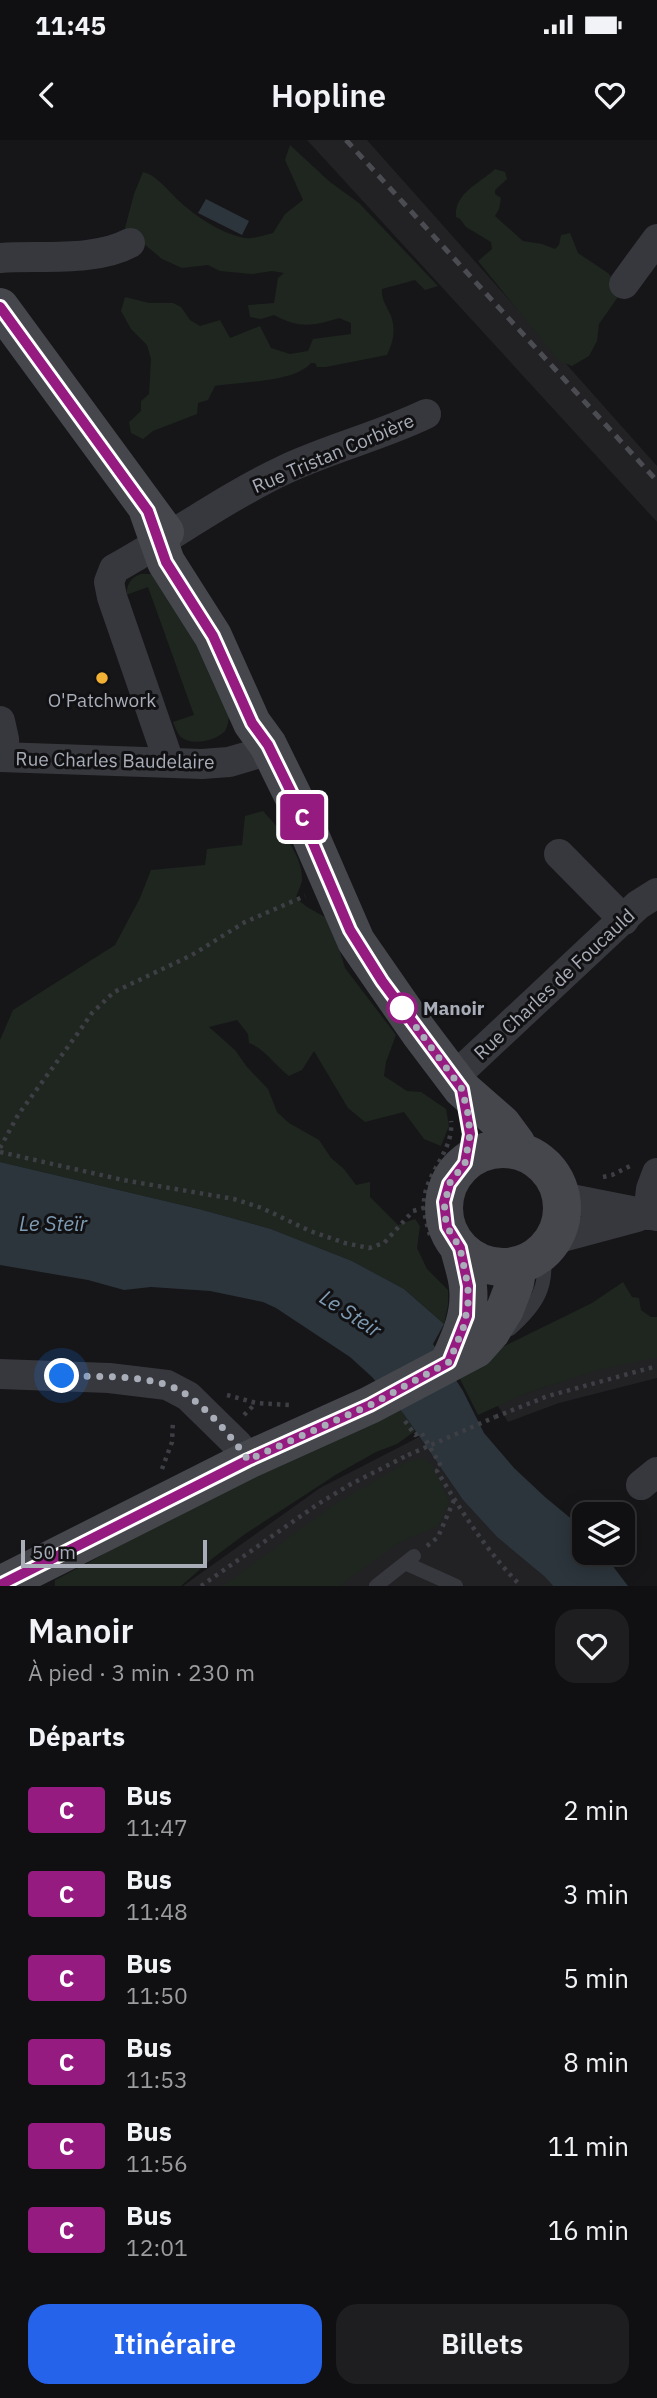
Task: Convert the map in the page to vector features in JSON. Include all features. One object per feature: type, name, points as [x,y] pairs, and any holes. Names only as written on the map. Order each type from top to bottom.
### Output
[{"type":"street","points":[[624,284],[657,239]]},
{"type":"street","points":[[0,258],[99,254],[131,243]]},
{"type":"street","points":[[0,307],[224,621],[263,715],[269,747],[293,796],[350,930],[455,1093],[470,1124],[465,1163]]},
{"type":"street","name":"Rue Tristan Corbière","points":[[169,762],[109,582],[114,569],[159,530],[235,496],[288,468],[426,414]]},
{"type":"street","points":[[0,721],[4,739],[2,757]]},
{"type":"street","name":"Rue Charles Baudelaire","points":[[2,757],[222,762],[269,747]]},
{"type":"street","points":[[559,854],[624,920]]},
{"type":"street","name":"Rue Charles de Foucauld","points":[[455,1093],[466,1066],[646,898],[657,893]]},
{"type":"street","points":[[455,1093],[502,1124],[520,1152]]},
{"type":"street","points":[[0,1585],[248,1460],[388,1396],[463,1356],[491,1332],[505,1309],[515,1283],[538,1252],[562,1217],[557,1186],[538,1161],[520,1152],[506,1149],[491,1150],[478,1155],[465,1163],[434,1204],[460,1248],[486,1265],[497,1267],[538,1252],[652,1215]]},
{"type":"street","points":[[646,1168],[651,1189],[652,1215]]},
{"type":"street","points":[[557,1186],[652,1215]]},
{"type":"street","points":[[460,1248],[468,1286],[463,1356]]},
{"type":"street","points":[[0,1374],[136,1380],[167,1385],[181,1405],[238,1445],[248,1460]]},
{"type":"lane","points":[[376,1586],[409,1560],[456,1586]]},
{"type":"path","points":[[330,886],[245,922],[192,956],[114,992],[92,1013],[18,1115],[0,1150],[123,1180],[234,1199],[262,1208],[310,1231],[369,1248],[384,1243],[407,1217],[434,1204],[430,1178],[451,1136],[455,1093]]},
{"type":"path","points":[[557,1186],[570,1171],[591,1178],[646,1168]]},
{"type":"path","points":[[201,1586],[318,1504],[408,1455],[548,1396],[657,1366]]},
{"type":"path","points":[[160,1504],[155,1485],[171,1449],[181,1405],[212,1391],[256,1404],[296,1405]]},
{"type":"path","points":[[415,1435],[421,1432],[441,1466],[437,1471],[455,1500],[495,1557],[521,1586]]},
{"type":"path","points":[[409,1560],[438,1537],[455,1500]]},
{"type":"shaded area","points":[[307,140],[367,140],[657,466],[657,522]]},
{"type":"shaded area","points":[[290,145],[330,182],[359,203],[438,286],[425,290],[415,280],[382,289],[394,332],[387,355],[326,367],[317,367],[315,363],[311,363],[303,370],[280,378],[215,386],[208,400],[198,403],[197,414],[153,431],[143,439],[131,433],[129,422],[141,411],[141,401],[149,394],[151,359],[147,345],[131,329],[121,311],[125,297],[149,303],[173,303],[181,307],[190,320],[200,326],[220,320],[230,338],[260,326],[271,348],[290,354],[308,351],[313,339],[351,334],[351,323],[339,318],[307,325],[274,315],[261,319],[250,317],[248,305],[274,303],[278,278],[284,273],[220,271],[208,265],[182,268],[162,259],[125,228],[143,172],[155,178],[197,215],[226,232],[248,238],[273,233],[285,214],[303,200],[285,160]]},
{"type":"shaded area","points":[[495,169],[505,172],[507,179],[495,190],[495,194],[501,198],[495,216],[523,241],[555,249],[559,245],[561,235],[570,233],[578,253],[608,273],[617,284],[618,297],[599,324],[597,341],[589,356],[572,366],[559,361],[478,261],[492,249],[491,242],[466,227],[456,217],[456,209],[463,195]]},
{"type":"shaded area","points":[[141,574],[153,574],[204,652],[229,714],[225,731],[216,737],[203,741],[185,740],[176,730],[173,722],[194,715],[148,587],[126,595],[130,582]]},
{"type":"shaded area","points":[[263,811],[289,843],[299,861],[302,881],[296,898],[330,920],[345,968],[396,1035],[384,1076],[407,1091],[421,1092],[446,1109],[449,1126],[441,1146],[424,1139],[404,1112],[365,1122],[348,1108],[314,1051],[302,1070],[289,1076],[265,1053],[249,1043],[248,1034],[237,1020],[209,1027],[235,1050],[268,1089],[277,1112],[289,1123],[319,1140],[331,1158],[356,1185],[370,1182],[370,1197],[398,1225],[415,1219],[420,1226],[417,1248],[427,1269],[448,1290],[444,1324],[404,1289],[352,1261],[271,1229],[199,1209],[0,1162],[0,1040],[13,1010],[115,945],[140,898],[151,870],[205,865],[207,849],[242,845],[245,816]]},
{"type":"shaded area","points":[[623,1282],[632,1297],[639,1298],[641,1310],[651,1317],[657,1317],[657,1357],[598,1370],[524,1394],[478,1415],[459,1377],[492,1352],[592,1303]]},
{"type":"shaded area","points":[[657,1350],[657,1378],[559,1403],[508,1422],[496,1403]]},
{"type":"shaded area","points":[[386,1406],[402,1411],[415,1431],[397,1444],[376,1452],[337,1474],[245,1534],[181,1586],[55,1586],[55,1580],[99,1557],[137,1532]]},
{"type":"shaded area","points":[[419,1437],[463,1500],[497,1537],[553,1586],[183,1586],[320,1488]]},
{"type":"shaded area","points":[[424,1458],[435,1469],[449,1502],[438,1526],[398,1543],[339,1586],[223,1586],[335,1504],[407,1462]]},
{"type":"water","points":[[206,199],[249,221],[242,235],[198,213]]},
{"type":"water","name":"Le Steïr","points":[[0,1162],[199,1209],[271,1229],[352,1261],[404,1289],[444,1324],[433,1344],[463,1391],[484,1433],[514,1468],[572,1519],[572,1565],[612,1565],[628,1586],[553,1586],[497,1537],[463,1500],[403,1413],[372,1377],[350,1357],[276,1308],[263,1302],[210,1291],[151,1287],[124,1290],[88,1280],[0,1265]]},
{"type":"railway","points":[[346,140],[657,481]]},
{"type":"bus line","name":"C","points":[[0,307],[148,511],[166,562],[206,621],[243,706],[268,745],[293,796],[350,930],[382,981],[462,1089],[470,1134],[465,1163],[449,1184],[444,1202],[447,1227],[460,1248],[468,1286],[467,1316],[449,1362],[370,1405],[248,1460],[0,1585]]},
{"type":"place","name":"O'Patchwork","points":[[102,678]]},
{"type":"place","name":"Manoir","points":[[402,1008]]},
{"type":"route","points":[[62,1376],[156,1382],[178,1389],[238,1445],[248,1460],[370,1405],[449,1362],[467,1316],[468,1286],[460,1248],[447,1227],[444,1202],[449,1184],[465,1163],[470,1124],[462,1089],[399,1004],[402,1008]]},
{"type":"water label","name":"Le Steir","points":[[351,1313]]}]
